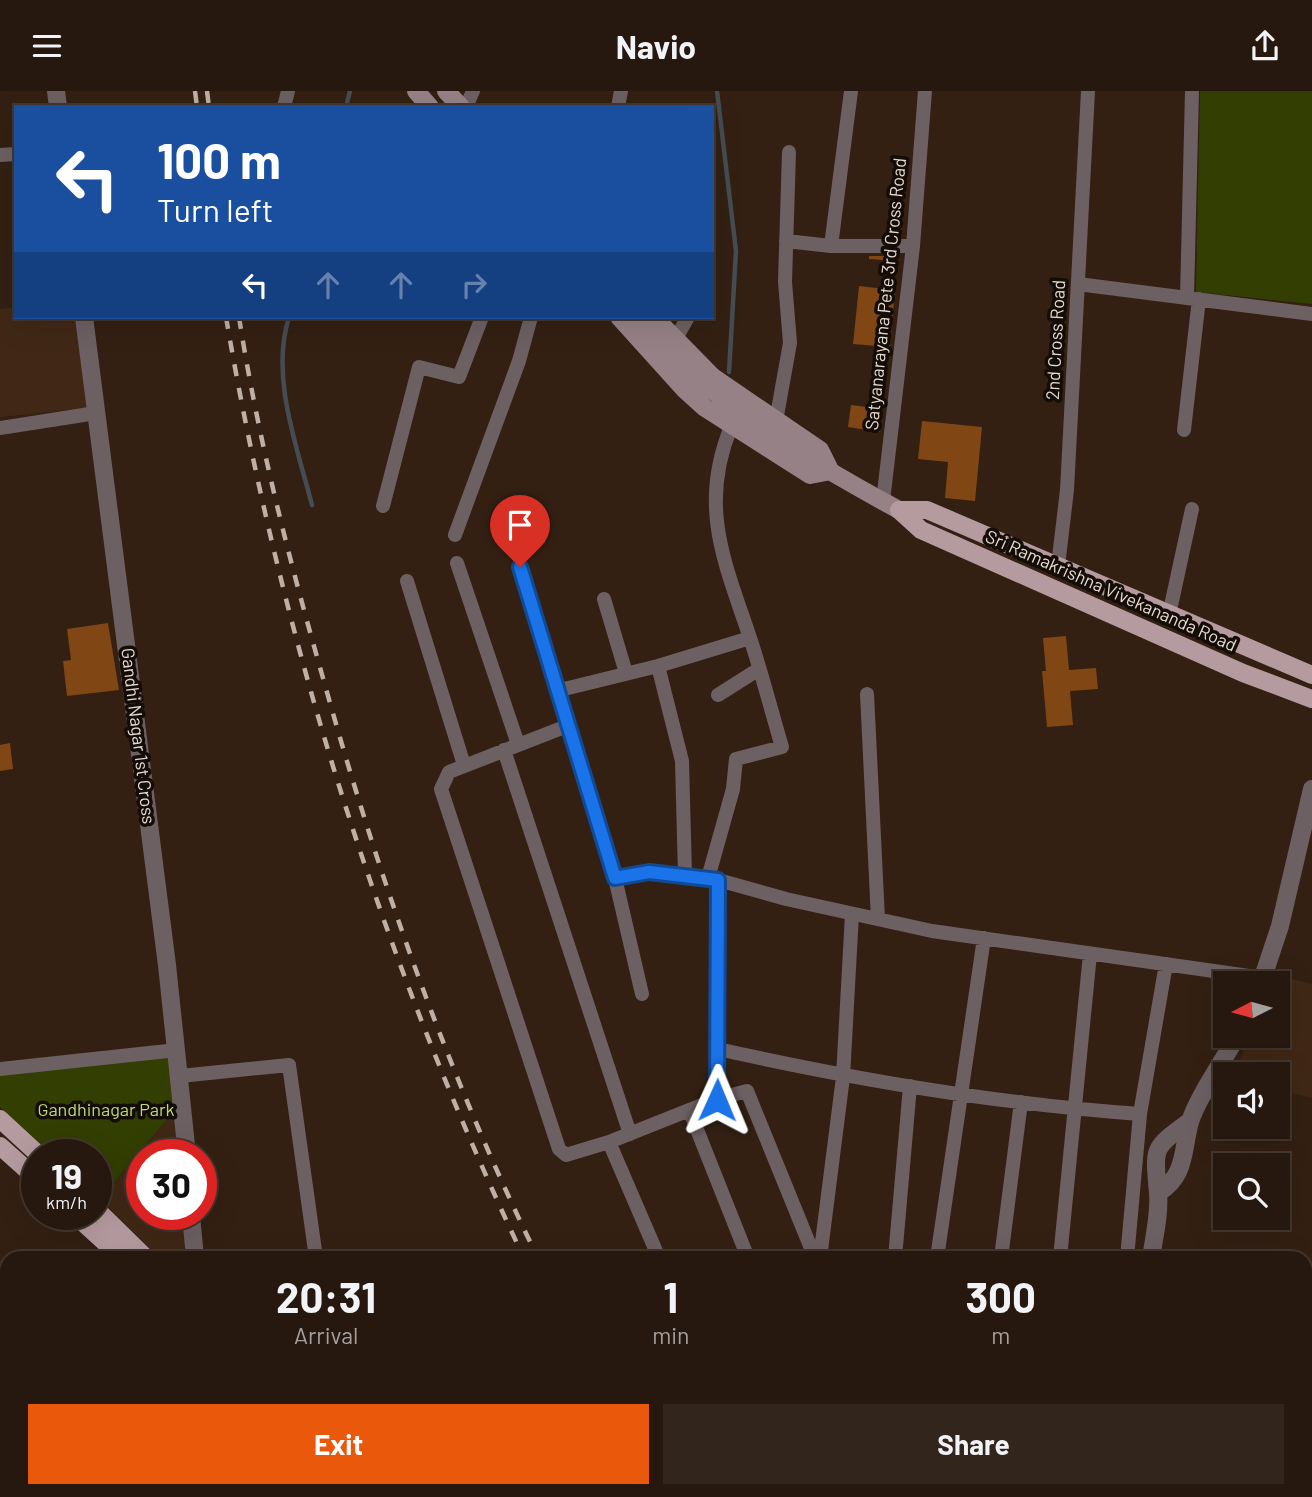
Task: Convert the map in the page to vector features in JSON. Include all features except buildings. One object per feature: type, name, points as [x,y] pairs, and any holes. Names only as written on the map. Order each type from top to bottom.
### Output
[{"type":"main road","points":[[416,91],[428,105]]},
{"type":"main road","points":[[434,91],[446,105]]},
{"type":"main road","points":[[446,91],[462,105]]},
{"type":"main road","points":[[621,319],[684,389],[732,427],[810,475],[831,471]]},
{"type":"main road","points":[[638,319],[667,353],[704,387],[740,414],[831,471]]},
{"type":"main road","name":"Sri Ramakrishna Vivekananda Road","points":[[656,319],[713,377],[820,450],[831,471],[899,510],[921,530],[1243,673],[1312,699]]},
{"type":"main road","name":"Sri Ramakrishna Vivekananda Road","points":[[899,510],[927,510],[1312,675]]},
{"type":"main road","points":[[0,1119],[22,1139]]},
{"type":"main road","points":[[0,1146],[21,1165]]},
{"type":"main road","points":[[112,1225],[139,1251]]},
{"type":"main road","points":[[91,1230],[114,1251]]},
{"type":"street","points":[[831,246],[851,91]]},
{"type":"street","name":"Satyanarayana Pete 3rd Cross Road","points":[[883,501],[913,246],[925,91]]},
{"type":"street","name":"2nd Cross Road","points":[[1058,566],[1067,489],[1088,91]]},
{"type":"street","points":[[1184,430],[1193,299],[1192,91]]},
{"type":"street","points":[[776,421],[790,343],[786,241],[789,152]]},
{"type":"street","points":[[786,241],[831,246],[913,246]]},
{"type":"street","points":[[1078,284],[1312,314]]},
{"type":"street","name":"Gandhi Nagar 1st Cross","points":[[84,319],[177,1051],[186,1139]]},
{"type":"street","points":[[383,506],[419,367],[459,377],[481,319]]},
{"type":"street","points":[[455,535],[519,361],[530,319]]},
{"type":"street","points":[[675,340],[687,319]]},
{"type":"street","points":[[0,428],[96,412]]},
{"type":"street","points":[[717,1100],[713,879],[733,789],[736,759],[782,747],[750,638],[722,561],[715,510],[722,450],[732,427]]},
{"type":"street","points":[[1169,615],[1192,509]]},
{"type":"street","points":[[457,563],[630,1135]]},
{"type":"street","points":[[520,567],[615,878],[642,995]]},
{"type":"street","points":[[407,581],[464,765]]},
{"type":"street","points":[[604,599],[626,673]]},
{"type":"street","points":[[556,691],[659,666],[750,638]]},
{"type":"street","points":[[659,666],[682,761],[685,875]]},
{"type":"street","points":[[718,695],[759,669]]},
{"type":"street","points":[[867,694],[878,919]]},
{"type":"street","points":[[567,726],[449,772],[441,789],[559,1149],[566,1155],[609,1142],[747,1091],[815,1251]]},
{"type":"street","points":[[1265,971],[1280,926],[1312,789]]},
{"type":"street","points":[[615,878],[649,872],[713,879],[878,919],[984,938],[1213,972]]},
{"type":"street","points":[[819,1251],[843,1077],[852,913]]},
{"type":"street","points":[[938,1251],[984,938]]},
{"type":"street","points":[[1061,1251],[1090,954]]},
{"type":"street","points":[[1129,1251],[1140,1114],[1166,964]]},
{"type":"street","points":[[1158,1193],[1170,1186],[1180,1168],[1185,1156],[1190,1121],[1230,1048]]},
{"type":"street","points":[[718,1049],[843,1077],[1075,1109],[1140,1114]]},
{"type":"street","points":[[0,1069],[177,1051]]},
{"type":"street","points":[[180,1076],[289,1065],[315,1251]]},
{"type":"street","points":[[896,1251],[910,1086]]},
{"type":"street","points":[[1002,1251],[1021,1102]]},
{"type":"street","points":[[690,1112],[745,1251]]},
{"type":"street","points":[[1152,1251],[1158,1193],[1154,1173],[1158,1149],[1163,1140],[1190,1121]]},
{"type":"street","points":[[609,1142],[656,1251]]},
{"type":"street","points":[[192,1230],[194,1251]]},
{"type":"shaded area","points":[[14,307],[14,319],[79,319],[90,408],[0,417],[0,309]]},
{"type":"shaded area","points":[[1290,978],[1312,984],[1312,1098],[1290,1093],[1290,1062],[1239,1062],[1245,1048],[1290,1048]]},
{"type":"shaded area","points":[[179,1105],[181,1139],[150,1139]]},
{"type":"shaded area","points":[[126,1168],[126,1225],[112,1211],[112,1185]]},
{"type":"shaded area","points":[[132,1230],[187,1230],[189,1251],[153,1251]]},
{"type":"green space","points":[[1200,91],[1312,91],[1312,304],[1196,292]]},
{"type":"green space","name":"Gandhinagar Park","points":[[175,1054],[179,1105],[150,1139],[126,1139],[126,1168],[112,1185],[112,1139],[35,1139],[0,1107],[0,1076]]},
{"type":"waterway","points":[[346,105],[350,91]]},
{"type":"waterway","points":[[717,91],[736,251],[729,372]]},
{"type":"waterway","points":[[289,319],[282,363],[284,387],[293,435],[312,505]]},
{"type":"railway","points":[[195,91],[197,105]]},
{"type":"railway","points":[[207,91],[209,105]]},
{"type":"railway","points":[[226,319],[276,559],[307,679],[343,798],[382,915],[426,1032],[473,1146],[521,1251]]},
{"type":"railway","points":[[239,319],[255,408],[286,544],[367,826],[444,1045],[535,1251]]},
{"type":"route","points":[[520,567],[615,878],[649,872],[718,880],[717,1100]]}]
